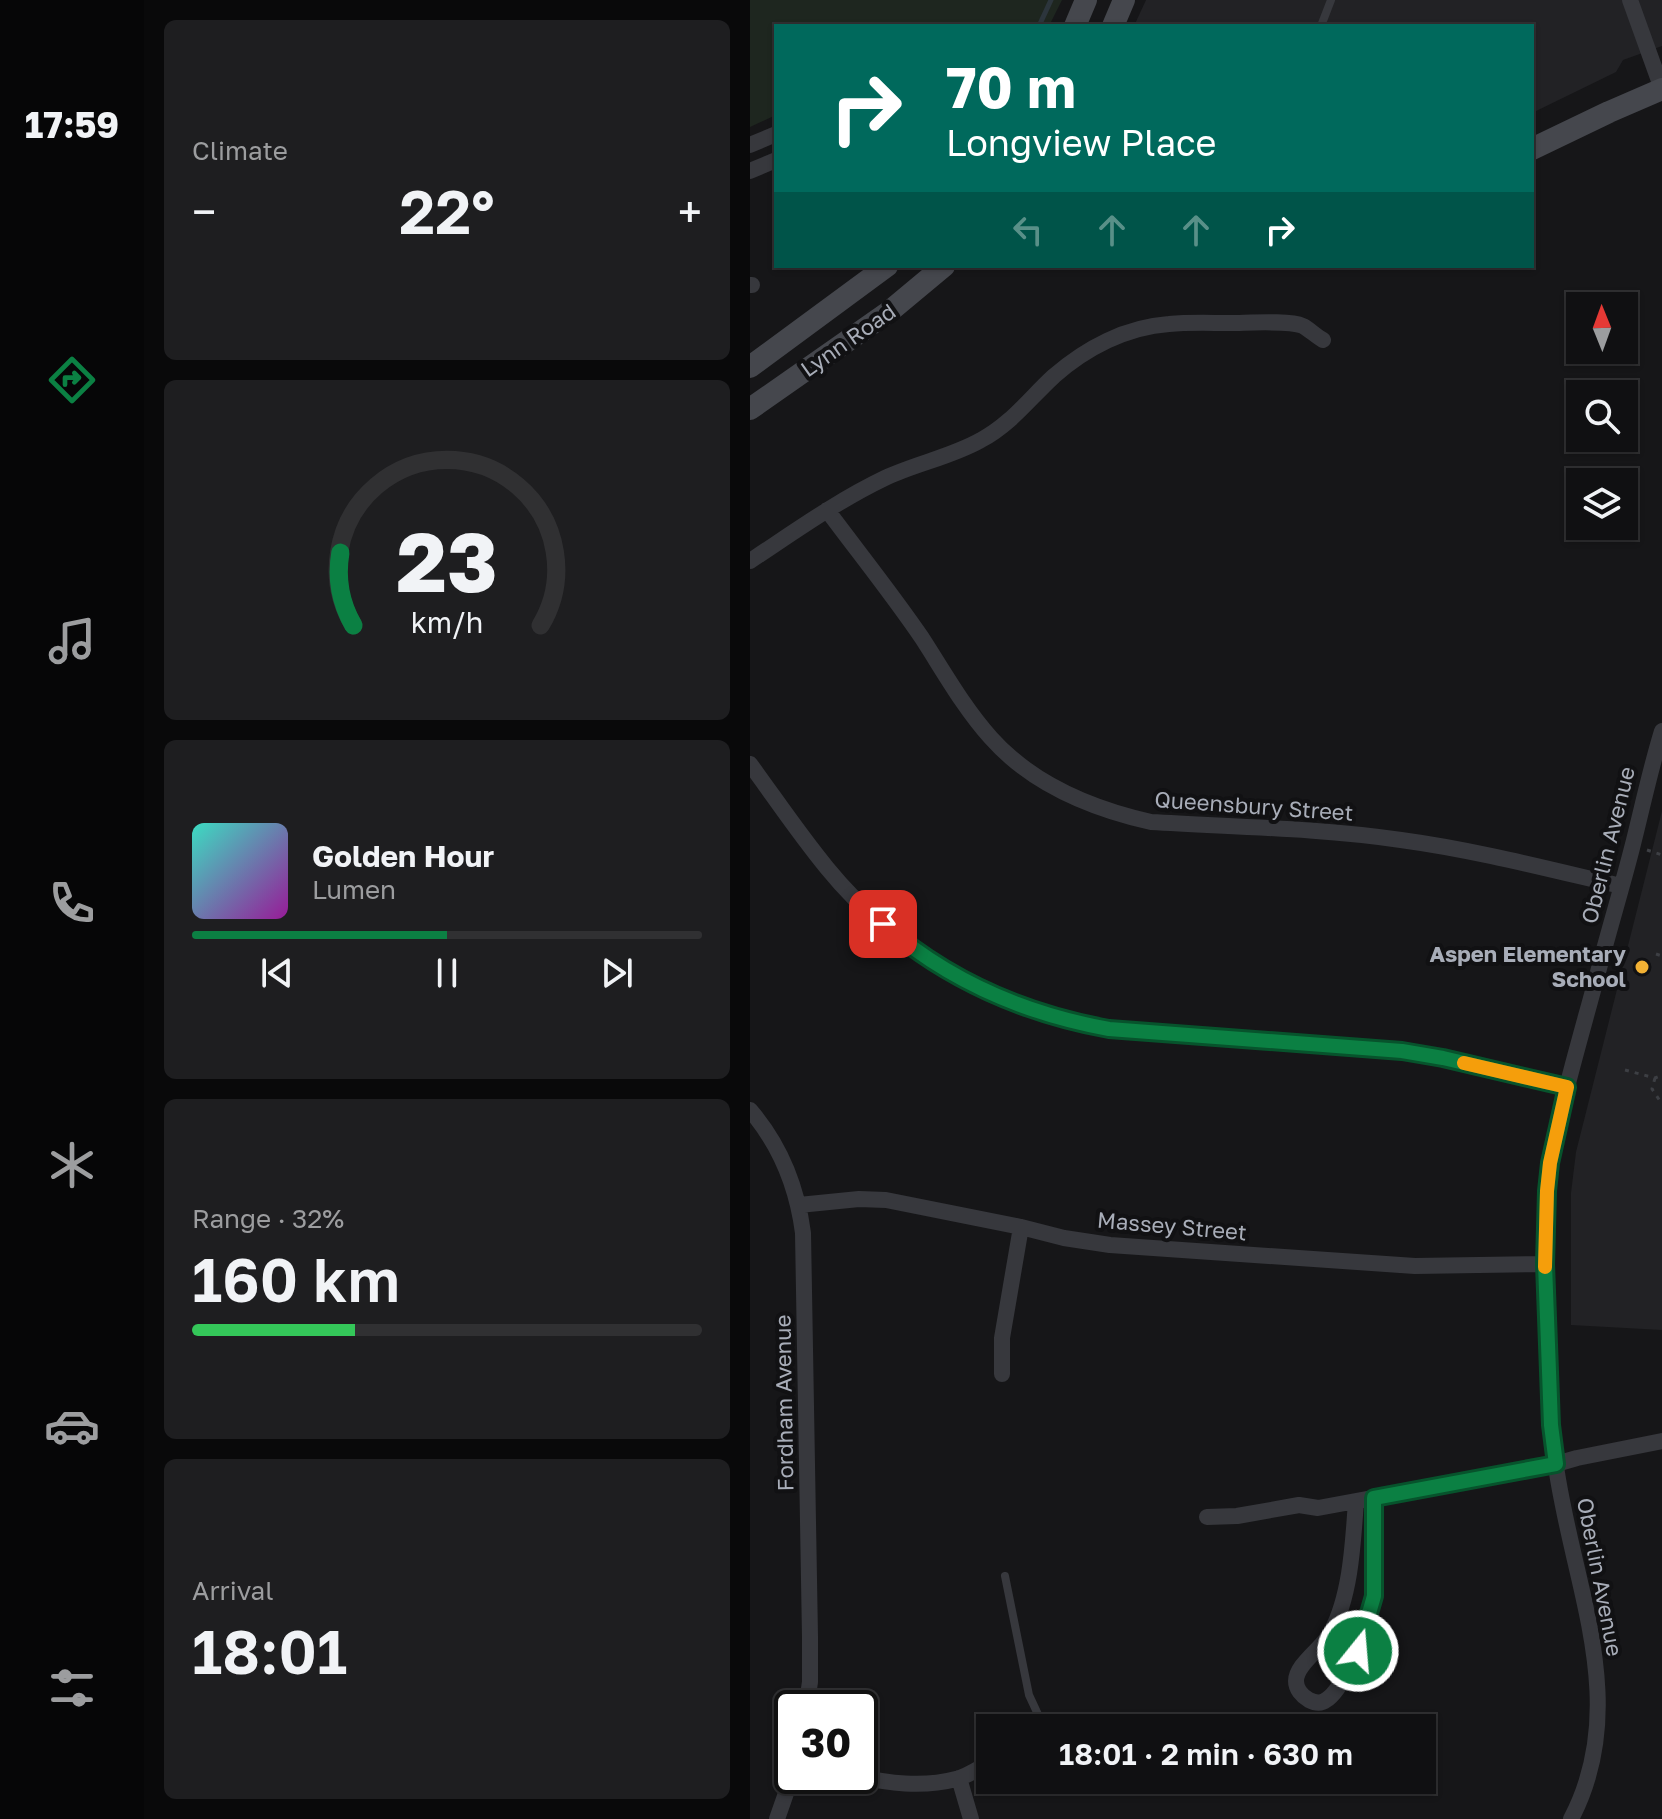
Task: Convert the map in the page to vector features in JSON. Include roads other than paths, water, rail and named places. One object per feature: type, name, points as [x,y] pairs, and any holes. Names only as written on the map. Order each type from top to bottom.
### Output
[{"type":"main road","points":[[1076,24],[1086,0]]},
{"type":"main road","points":[[1114,24],[1124,0]]},
{"type":"main road","points":[[1534,148],[1662,89]]},
{"type":"main road","name":"Lynn Road","points":[[750,367],[884,268]]},
{"type":"main road","name":"Lynn Road","points":[[750,409],[890,311],[942,268]]},
{"type":"street","points":[[1630,0],[1662,89]]},
{"type":"street","points":[[750,145],[774,135]]},
{"type":"street","points":[[750,171],[774,161]]},
{"type":"street","points":[[750,561],[827,510],[884,479],[920,463],[965,449],[992,434],[1019,413],[1054,376],[1085,352],[1117,336],[1168,324],[1266,323],[1300,325],[1323,340]]},
{"type":"street","name":"Queensbury Street","points":[[827,510],[991,738],[1009,757],[1084,802],[1151,822],[1400,840],[1467,851],[1621,886]]},
{"type":"street","name":"Oberlin Avenue","points":[[1571,1819],[1591,1769],[1598,1735],[1598,1694],[1595,1659],[1551,1425],[1545,1264],[1547,1191],[1567,1087],[1621,886],[1656,772],[1662,731]]},
{"type":"street","points":[[750,764],[826,866],[865,907],[927,958],[993,994],[1064,1019],[1109,1029],[1402,1051],[1567,1087]]},
{"type":"street","name":"Fordham Avenue","points":[[750,1110],[765,1127],[782,1156],[799,1205],[803,1233],[809,1690]]},
{"type":"street","name":"Massey Street","points":[[799,1205],[859,1199],[886,1200],[1110,1245],[1400,1265],[1545,1264]]},
{"type":"street","points":[[1002,1374],[1002,1338],[1021,1227]]},
{"type":"street","points":[[1207,1517],[1237,1516],[1299,1505],[1318,1508],[1662,1441]]},
{"type":"street","points":[[1356,1501],[1345,1593],[1333,1629],[1327,1641],[1300,1668],[1296,1680],[1298,1690],[1315,1702],[1323,1702],[1339,1686],[1358,1651],[1367,1624],[1374,1596],[1374,1498]]},
{"type":"street","points":[[878,1780],[896,1784],[938,1782],[959,1778],[976,1769]]},
{"type":"street","points":[[959,1778],[971,1819]]},
{"type":"street","points":[[777,1819],[786,1794]]},
{"type":"lane","points":[[1322,24],[1331,0]]},
{"type":"lane","points":[[1005,1576],[1029,1695],[1036,1714]]},
{"type":"waterway","points":[[1040,24],[1051,0]]},
{"type":"place","name":"Aspen Elementary School","points":[[1642,967]]}]
